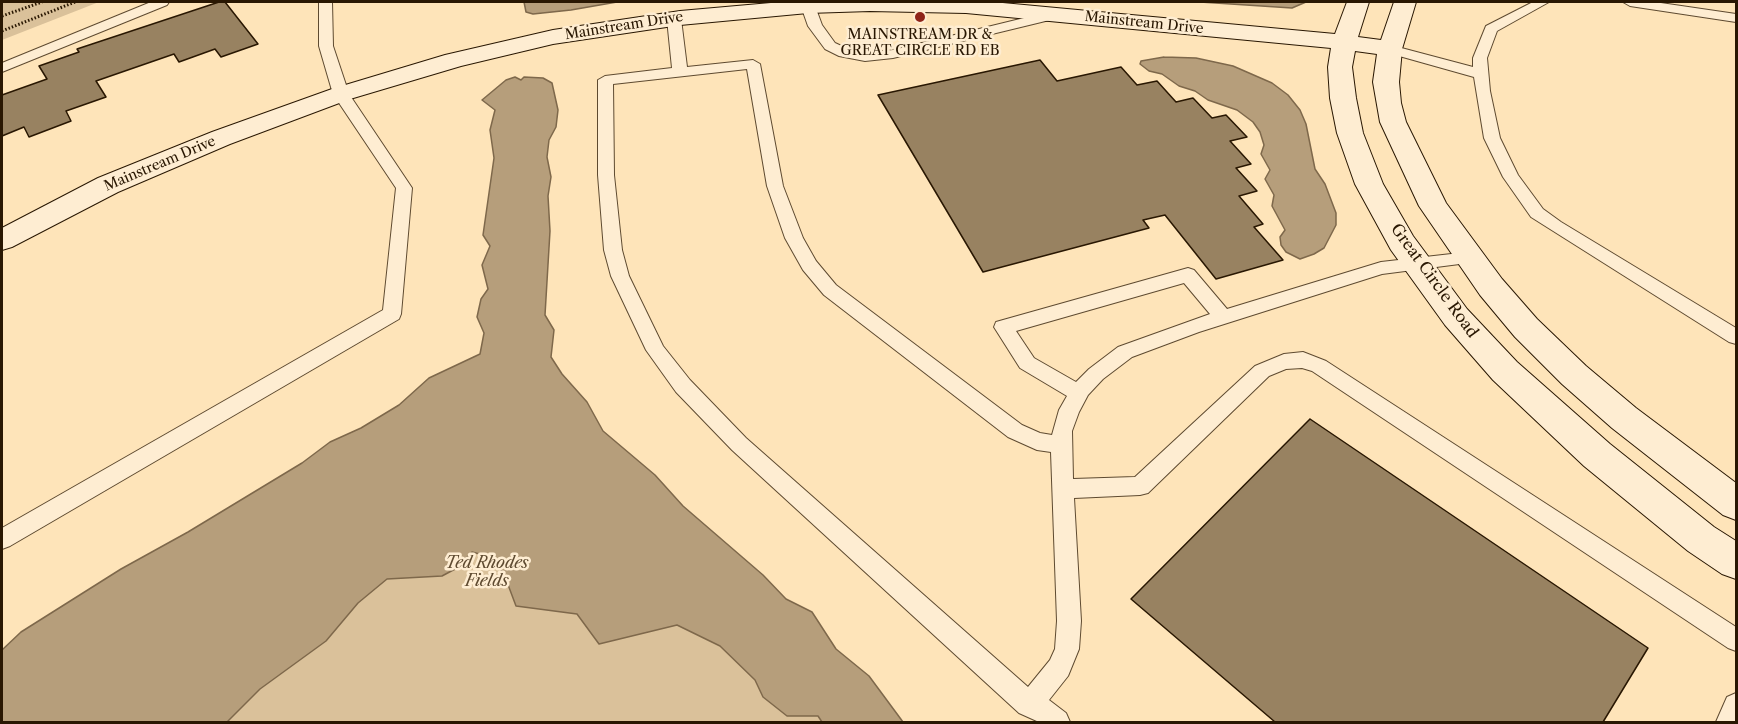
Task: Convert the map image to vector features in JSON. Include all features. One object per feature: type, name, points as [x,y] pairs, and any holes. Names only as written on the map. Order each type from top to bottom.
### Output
[{"type":"street","name":"Great Circle Road","points":[[1358,2],[1344,42],[1340,67],[1343,98],[1350,133],[1369,184],[1402,243],[1456,317],[1505,371],[1597,454],[1701,539],[1737,562]]},
{"type":"street","points":[[1405,2],[1390,49],[1386,82],[1393,122],[1433,206],[1469,258],[1526,328],[1574,375],[1687,468],[1737,504]]},
{"type":"street","name":"Mainstream Drive","points":[[2,240],[108,185],[220,138],[341,94],[454,60],[531,42],[674,18],[808,6],[966,4],[1344,42],[1390,49]]},
{"type":"lane","points":[[2,68],[162,2]]},
{"type":"lane","points":[[2,539],[392,314],[404,188],[341,94],[326,46],[325,2]]},
{"type":"lane","points":[[1542,2],[1491,29],[1480,58],[1482,92],[1491,138],[1511,177],[1538,213],[1595,252],[1737,337]]},
{"type":"lane","points":[[1630,2],[1737,18]]},
{"type":"lane","points":[[808,6],[821,38],[844,53],[865,57],[893,54],[1057,14]]},
{"type":"lane","points":[[674,18],[680,72]]},
{"type":"lane","points":[[1390,49],[1481,74]]},
{"type":"lane","points":[[1057,723],[1046,711],[1028,704],[706,412],[682,386],[656,350],[620,276],[613,250],[606,175],[605,80],[753,64],[775,186],[794,238],[809,265],[830,290],[1015,431],[1037,441],[1063,445]]},
{"type":"lane","points":[[1028,704],[1052,677],[1067,649],[1070,621],[1062,432],[1069,410],[1078,394],[1096,374],[1125,352],[1381,268],[1469,258]]},
{"type":"lane","points":[[1078,394],[1027,363],[1003,327],[1188,276],[1224,318]]},
{"type":"lane","points":[[1063,489],[1140,486],[1262,371],[1284,362],[1304,360],[1319,366],[1737,640]]},
{"type":"lane","points":[[1728,723],[1737,706]]},
{"type":"path","points":[[2,16],[42,2]]},
{"type":"path","points":[[2,31],[75,2]]},
{"type":"green space","points":[[2,2],[99,2],[2,40]]},
{"type":"green space","name":"Ted Rhodes Fields","points":[[505,389],[870,722],[2,722],[2,675]]},
{"type":"shaded area","points":[[524,2],[617,2],[533,14],[526,12]]},
{"type":"shaded area","points":[[1200,2],[1306,2],[1292,8]]},
{"type":"shaded area","points":[[1164,57],[1196,58],[1233,66],[1272,83],[1288,95],[1300,110],[1306,124],[1315,169],[1325,184],[1336,213],[1336,225],[1324,248],[1300,259],[1286,252],[1281,245],[1280,237],[1285,230],[1272,206],[1274,195],[1265,179],[1270,170],[1261,154],[1264,145],[1260,132],[1253,122],[1237,110],[1208,100],[1195,91],[1179,86],[1162,74],[1149,71],[1140,64],[1141,61]]},
{"type":"shaded area","name":"Ted Rhodes Fields","points":[[515,77],[521,80],[524,77],[543,78],[552,83],[558,110],[556,127],[549,140],[547,157],[551,177],[548,196],[550,231],[545,315],[554,330],[551,357],[562,374],[587,402],[603,431],[655,475],[683,506],[763,575],[786,599],[812,612],[836,649],[869,676],[903,722],[822,722],[818,716],[787,716],[763,697],[755,680],[720,646],[677,625],[599,644],[577,614],[516,606],[504,574],[491,557],[472,552],[457,568],[442,576],[387,579],[358,603],[326,641],[260,689],[227,722],[2,722],[2,650],[21,632],[121,569],[188,532],[302,463],[330,442],[361,428],[399,405],[429,378],[480,354],[484,333],[477,317],[481,299],[488,289],[482,265],[490,246],[483,235],[494,158],[490,130],[495,110],[482,100],[506,80]]},
{"type":"building","points":[[219,2],[225,2],[258,44],[221,57],[215,49],[179,62],[174,54],[96,81],[106,97],[66,111],[71,121],[29,137],[24,127],[2,136],[2,95],[47,79],[39,66],[79,52],[77,49]]},
{"type":"building","points":[[1040,60],[1057,81],[1121,67],[1137,85],[1157,81],[1176,102],[1193,98],[1212,118],[1226,115],[1247,137],[1230,141],[1251,164],[1236,168],[1257,191],[1239,196],[1263,224],[1254,227],[1283,260],[1216,279],[1165,215],[1143,220],[1149,228],[983,272],[878,95]]},
{"type":"building","points":[[1310,419],[1648,648],[1603,722],[1275,722],[1131,599]]},
{"type":"place","name":"MAINSTREAM DR & GREAT CIRCLE RD EB","points":[[920,17]]}]
